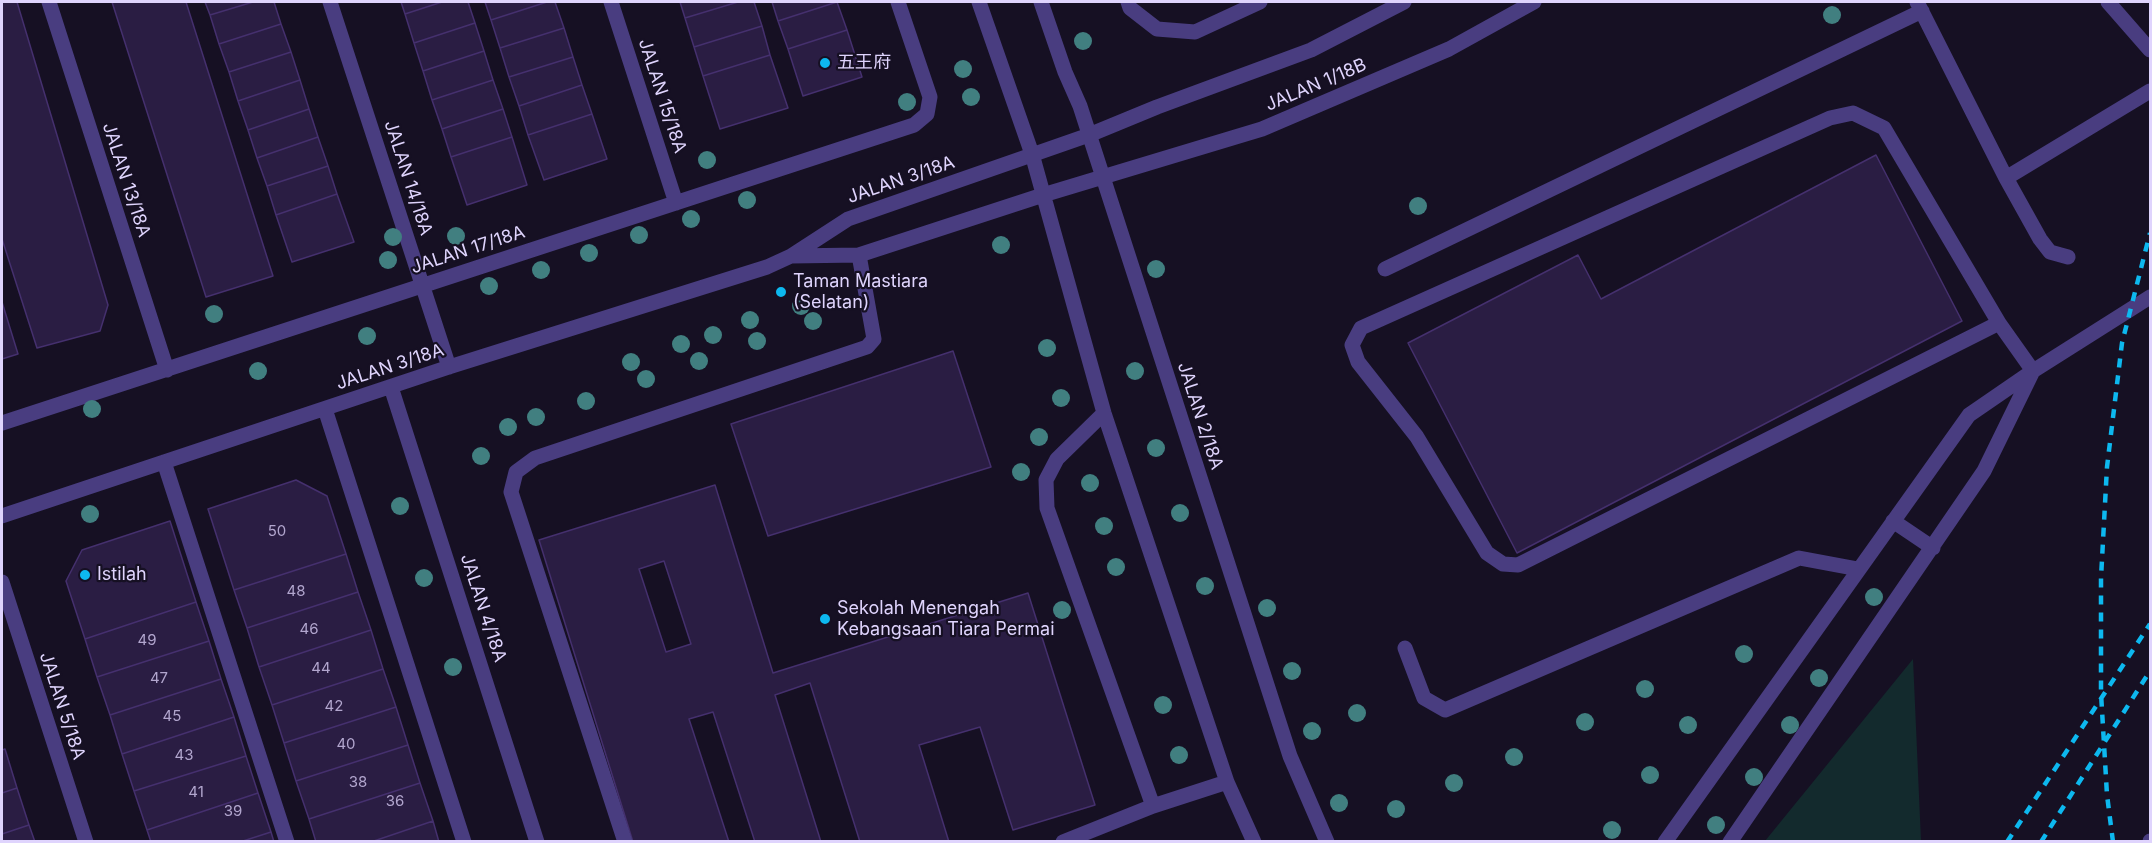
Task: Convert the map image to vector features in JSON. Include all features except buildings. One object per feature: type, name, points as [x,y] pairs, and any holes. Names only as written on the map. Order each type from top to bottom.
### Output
[{"type":"street","name":"JALAN 13/18A","points":[[49,2],[166,370]]},
{"type":"street","name":"JALAN 14/18A","points":[[330,2],[449,368]]},
{"type":"street","name":"JALAN 15/18A","points":[[611,2],[676,203]]},
{"type":"street","name":"JALAN 17/18A","points":[[2,423],[914,125],[927,114],[930,97],[898,2]]},
{"type":"street","points":[[979,2],[1032,154],[1104,413],[1227,782],[1254,842]]},
{"type":"street","name":"JALAN 2/18A","points":[[1041,2],[1065,72],[1080,106],[1290,756],[1327,842]]},
{"type":"street","points":[[1129,5],[1157,29],[1195,32],[1260,2]]},
{"type":"street","name":"JALAN 1/18B","points":[[1032,154],[1089,135],[1157,107],[1311,50],[1404,2]]},
{"type":"street","name":"JALAN 1/18B","points":[[1043,195],[1262,129],[1449,49],[1534,2]]},
{"type":"street","points":[[2108,2],[2151,50]]},
{"type":"street","points":[[1385,269],[1920,6],[2006,178],[2040,239],[2050,252],[2068,256]]},
{"type":"street","points":[[2006,178],[2151,91]]},
{"type":"street","points":[[1999,323],[1518,566],[1503,564],[1488,553],[1417,437],[1358,362],[1352,345],[1361,328],[1830,118],[1853,113],[1884,128],[1999,323],[2033,370]]},
{"type":"street","name":"JALAN 3/18A","points":[[2,516],[449,368],[767,267],[791,256],[848,219],[1032,154]]},
{"type":"street","name":"JALAN 3/18A","points":[[791,256],[860,255],[1043,195]]},
{"type":"street","points":[[625,842],[511,492],[516,472],[535,458],[867,347],[874,339],[860,255]]},
{"type":"street","points":[[1665,842],[1969,415],[2033,370],[2151,297]]},
{"type":"street","points":[[1730,842],[1984,471],[2033,370]]},
{"type":"street","name":"JALAN 4/18A","points":[[391,387],[537,842]]},
{"type":"street","points":[[325,409],[464,842]]},
{"type":"street","points":[[1104,413],[1058,459],[1046,480],[1047,508],[1154,806]]},
{"type":"street","points":[[164,462],[287,842]]},
{"type":"street","points":[[1893,521],[1933,548]]},
{"type":"street","points":[[1406,648],[1424,698],[1445,710],[1799,558],[1858,569]]},
{"type":"street","name":"JALAN 5/18A","points":[[2,582],[86,842]]},
{"type":"street","points":[[1063,842],[1154,806],[1227,782]]},
{"type":"green space","points":[[1913,659],[1921,841],[1765,841]]},
{"type":"railway","points":[[2113,842],[2107,795],[2101,693],[2101,578],[2107,467],[2122,343],[2150,233]]},
{"type":"railway","points":[[2007,842],[2150,624]]},
{"type":"railway","points":[[2041,842],[2150,671]]},
{"type":"place","name":"五王府","points":[[825,63]]},
{"type":"place","name":"Taman Mastiara (Selatan)","points":[[781,292]]},
{"type":"place","name":"Istilah","points":[[85,575]]},
{"type":"place","name":"Sekolah Menengah Kebangsaan Tiara Permai","points":[[825,619]]}]
